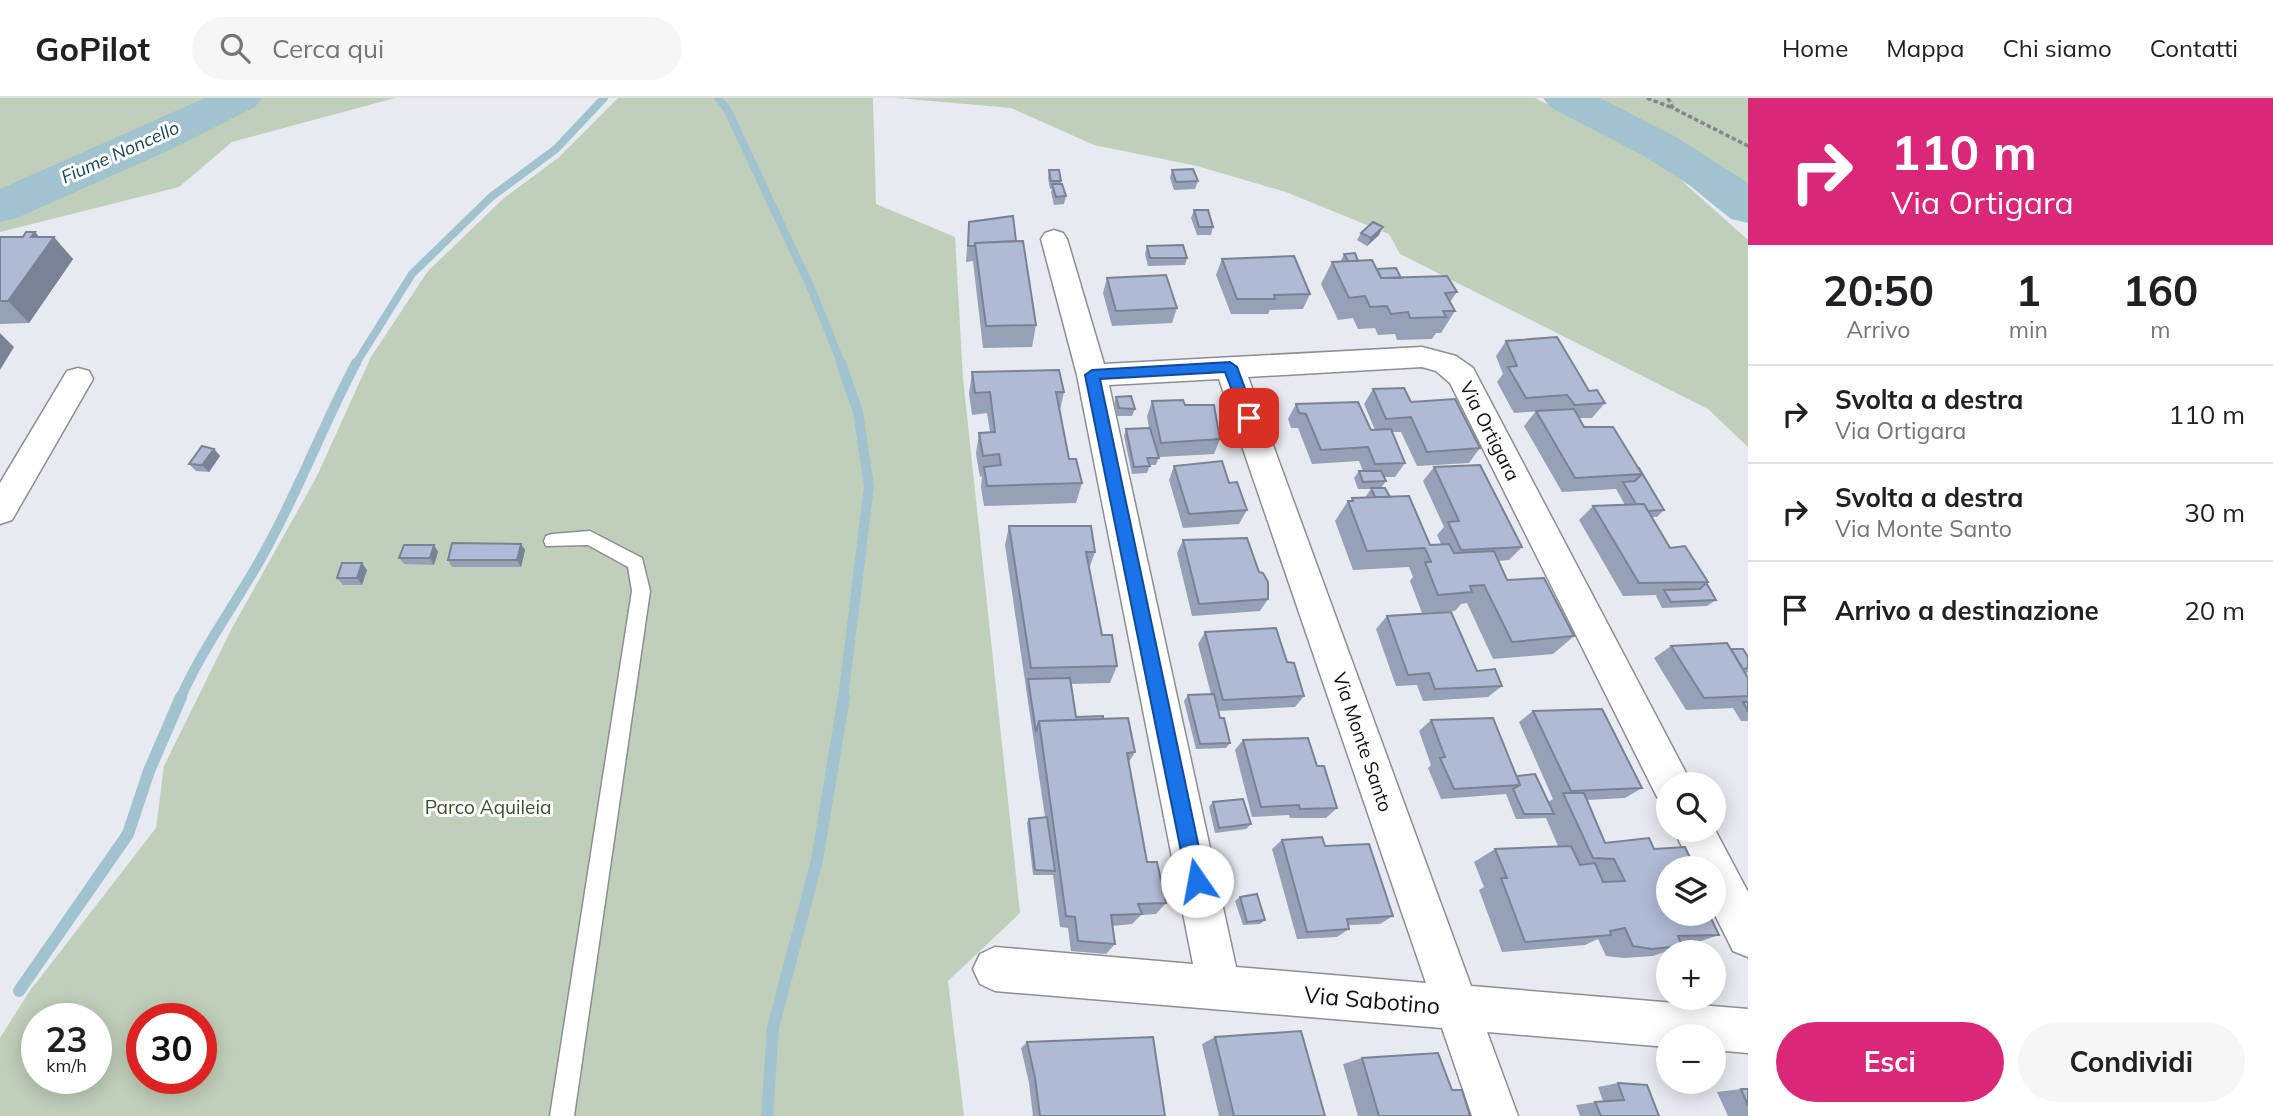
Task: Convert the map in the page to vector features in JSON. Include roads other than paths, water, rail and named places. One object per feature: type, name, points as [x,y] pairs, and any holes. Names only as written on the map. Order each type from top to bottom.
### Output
[{"type":"street","points":[[1054,239],[1092,375],[1219,987]]},
{"type":"street","name":"Via Ortigara","points":[[1092,375],[1422,357],[1446,363],[1462,376],[1665,772]]},
{"type":"street","name":"Via Monte Santo","points":[[1230,367],[1495,1116]]},
{"type":"street","points":[[0,511],[78,379]]},
{"type":"street","points":[[1700,842],[1748,936]]},
{"type":"street","name":"Via Sabotino","points":[[995,969],[1748,1031]]},
{"type":"lane","points":[[552,541],[590,538],[636,563],[641,591],[562,1116]]},
{"type":"waterway","name":"Fiume Noncello","points":[[0,207],[156,139],[240,98]]},
{"type":"waterway","points":[[355,365],[412,274],[491,197],[556,149],[604,98]]},
{"type":"waterway","points":[[718,98],[727,109],[810,286],[842,365]]},
{"type":"waterway","name":"Fiume Noncello","points":[[1565,98],[1683,160],[1748,208]]},
{"type":"waterway","points":[[841,363],[858,412],[869,486],[843,699]]},
{"type":"waterway","points":[[181,697],[277,528],[355,365]]},
{"type":"waterway","points":[[19,991],[128,834],[149,771],[181,697]]},
{"type":"waterway","points":[[767,1116],[773,1028],[817,860],[844,697]]},
{"type":"park label","name":"Parco Aquileia","points":[[488,807]]}]
